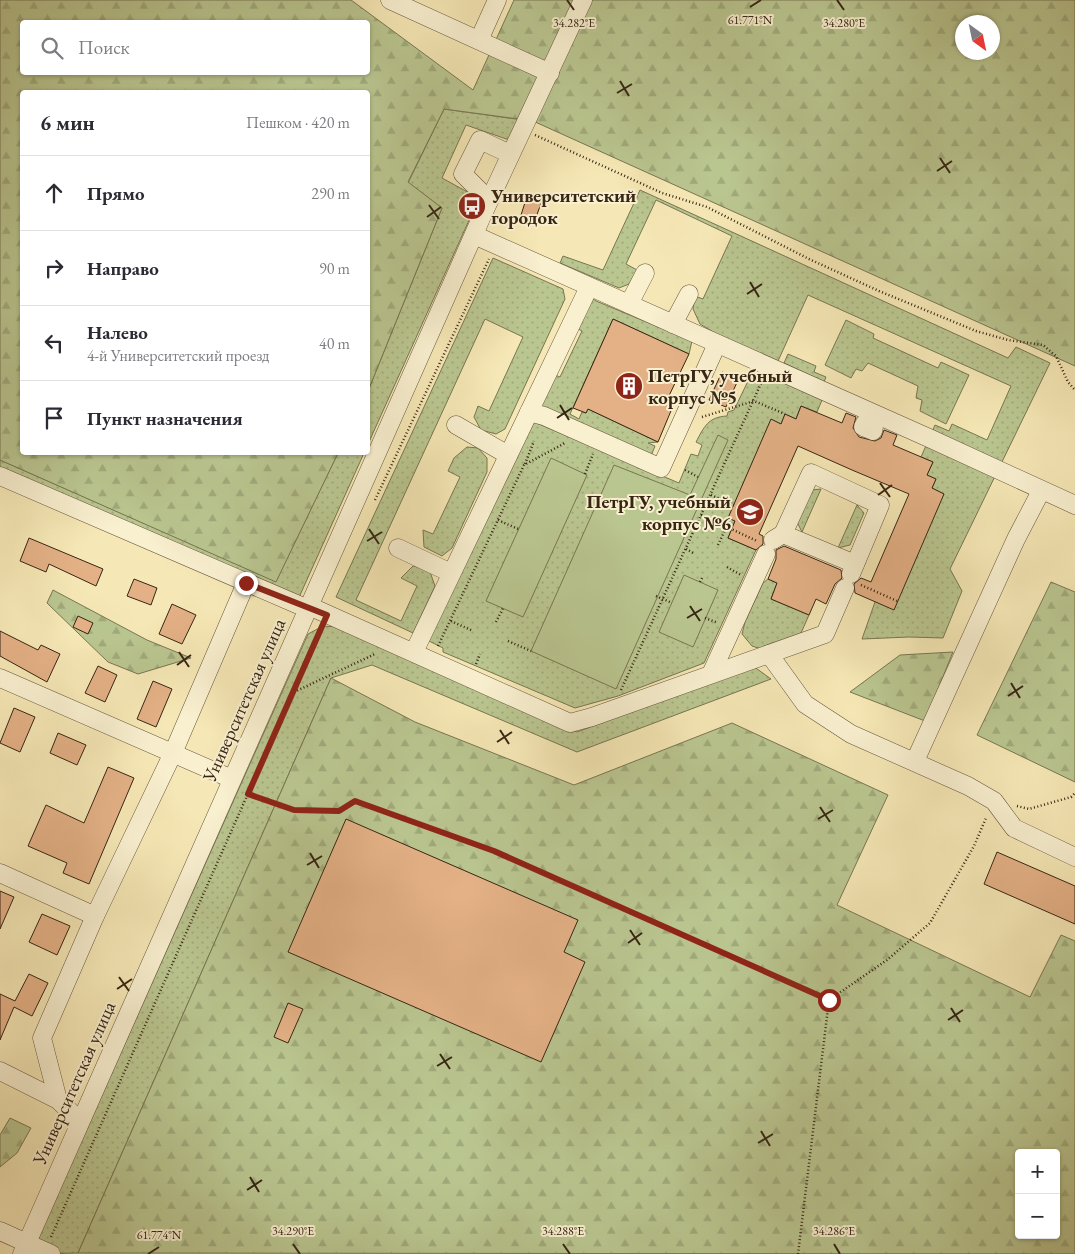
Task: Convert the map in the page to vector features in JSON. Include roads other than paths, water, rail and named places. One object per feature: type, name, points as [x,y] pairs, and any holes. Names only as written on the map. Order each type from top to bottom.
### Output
[{"type":"street","points":[[390,0],[550,73]]},
{"type":"street","points":[[479,40],[497,0]]},
{"type":"street","name":"Университетская улица","points":[[25,1248],[489,200],[583,0]]},
{"type":"street","points":[[489,200],[462,174],[480,140],[510,154]]},
{"type":"street","points":[[474,235],[1075,505]]},
{"type":"street","points":[[629,304],[645,273]]},
{"type":"street","points":[[414,652],[589,287]]},
{"type":"street","points":[[673,324],[689,294]]},
{"type":"street","points":[[529,412],[544,416],[661,468],[717,344]]},
{"type":"street","points":[[456,425],[508,455]]},
{"type":"street","points":[[0,476],[246,583],[414,652],[570,723],[592,717],[825,634],[880,505],[811,473],[774,543],[711,674]]},
{"type":"street","points":[[915,761],[1016,539],[1041,491]]},
{"type":"street","points":[[774,543],[850,575]]},
{"type":"street","points":[[398,548],[451,574]]},
{"type":"street","points":[[58,1100],[42,1038],[95,916],[173,753],[246,583]]},
{"type":"street","points":[[769,654],[805,704],[851,734],[915,761],[994,801],[1014,828],[1075,857]]},
{"type":"street","points":[[0,678],[232,779]]},
{"type":"street","points":[[0,873],[95,916]]},
{"type":"street","points":[[0,1071],[58,1100],[80,1121]]},
{"type":"street","points":[[0,1231],[25,1248],[48,1253]]},
{"type":"place","name":"Университетский городок","points":[[472,206]]},
{"type":"place","name":"ПетрГУ, учебный корпус №5","points":[[629,386]]},
{"type":"place","name":"ПетрГУ, учебный корпус №6","points":[[750,512]]}]
